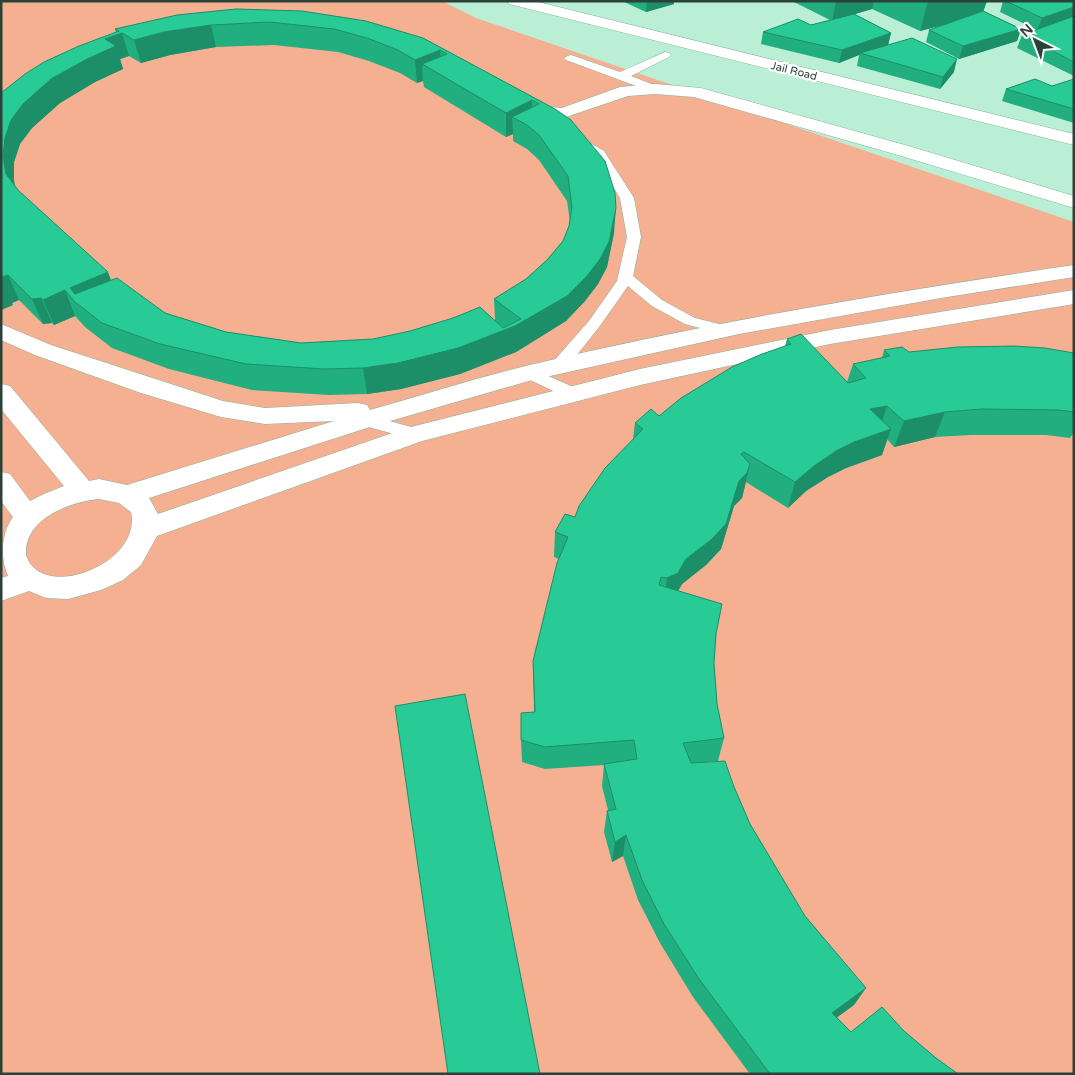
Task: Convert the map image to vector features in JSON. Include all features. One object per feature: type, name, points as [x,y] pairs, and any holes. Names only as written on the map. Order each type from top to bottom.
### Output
[{"type":"street","name":"Jail Road","points":[[514,1],[1074,140]]},
{"type":"street","points":[[511,99],[535,111],[563,113],[626,91],[695,92],[905,151],[1074,202]]},
{"type":"street","points":[[127,495],[364,420],[530,373],[726,330],[941,292],[1074,271]]},
{"type":"street","points":[[147,529],[416,434],[640,377],[830,337],[1074,297]]},
{"type":"street","points":[[1,331],[43,350],[221,409],[265,416],[413,407]]},
{"type":"street","points":[[1,392],[83,490]]},
{"type":"street","points":[[316,414],[364,420]]},
{"type":"street","points":[[1,481],[28,518]]},
{"type":"street","points":[[83,490],[114,490],[127,495],[139,503],[146,515],[147,529],[142,545],[130,560],[112,574],[91,583],[68,588],[54,587],[28,580],[18,571],[7,548],[28,518],[44,505],[63,496],[83,490]]},
{"type":"street","points":[[1,590],[28,580]]},
{"type":"lane","points":[[620,77],[665,55]]},
{"type":"lane","points":[[570,58],[655,90]]},
{"type":"lane","points":[[542,112],[564,127]]},
{"type":"lane","points":[[558,367],[594,324],[625,277],[634,237],[627,198],[599,154],[578,137]]},
{"type":"lane","points":[[625,277],[657,303],[690,321],[726,330]]},
{"type":"lane","points":[[530,373],[574,394]]},
{"type":"lane","points":[[364,420],[416,434]]},
{"type":"shaded area","points":[[1,1],[442,1],[476,18],[1074,222],[1074,1074],[1,1074]]},
{"type":"building","points":[[1006,1],[1074,1],[1074,7],[1042,18]]},
{"type":"building","points":[[236,9],[302,11],[366,21],[423,38],[555,109],[571,120],[605,161],[615,193],[616,208],[609,242],[600,259],[587,276],[567,296],[515,326],[458,348],[398,363],[363,368],[324,369],[246,364],[160,344],[102,323],[75,302],[65,290],[43,300],[41,298],[32,299],[8,275],[1,277],[1,93],[44,62],[119,31],[115,29],[177,15]],"holes":[[[270,22],[334,29],[367,38],[398,50],[415,60],[440,50],[447,54],[422,64],[506,113],[532,100],[539,104],[512,117],[527,125],[539,135],[568,176],[572,207],[569,226],[563,241],[547,260],[526,279],[494,299],[521,319],[503,328],[480,307],[453,318],[410,331],[373,339],[301,343],[226,332],[165,313],[117,278],[75,294],[70,288],[108,272],[18,190],[6,174],[3,156],[5,138],[11,120],[23,104],[51,79],[87,59],[116,46],[105,39],[122,33],[134,40],[164,32],[211,25]]]},
{"type":"building","points":[[983,11],[1021,29],[963,46],[929,30]]},
{"type":"building","points":[[854,14],[891,33],[842,50],[763,32],[798,19],[811,25]]},
{"type":"building","points":[[1074,16],[1074,62],[1022,35]]},
{"type":"building","points":[[912,38],[957,59],[943,77],[860,53]]},
{"type":"building","points":[[1035,79],[1052,86],[1074,79],[1074,109],[1006,89]]},
{"type":"building","points":[[801,334],[848,383],[866,378],[853,364],[890,356],[884,350],[902,347],[909,352],[958,347],[1014,346],[1045,348],[1074,353],[1074,412],[1059,410],[982,409],[945,412],[904,421],[887,406],[870,409],[891,429],[854,442],[836,451],[795,482],[744,452],[741,454],[750,464],[747,473],[739,481],[726,524],[711,540],[686,559],[678,573],[667,578],[661,577],[659,585],[722,604],[716,634],[714,663],[717,704],[724,738],[683,743],[691,763],[725,761],[750,824],[805,916],[866,988],[832,1013],[851,1032],[882,1007],[904,1031],[958,1074],[770,1074],[699,979],[664,924],[642,880],[626,835],[615,842],[607,811],[616,809],[604,764],[637,759],[634,740],[545,747],[521,740],[521,713],[535,712],[533,661],[557,563],[568,537],[555,532],[565,514],[575,517],[579,506],[605,468],[643,429],[635,423],[651,409],[659,416],[681,398],[732,367],[791,344],[787,339]]},
{"type":"building","points":[[465,694],[540,1074],[448,1074],[395,706]]}]
